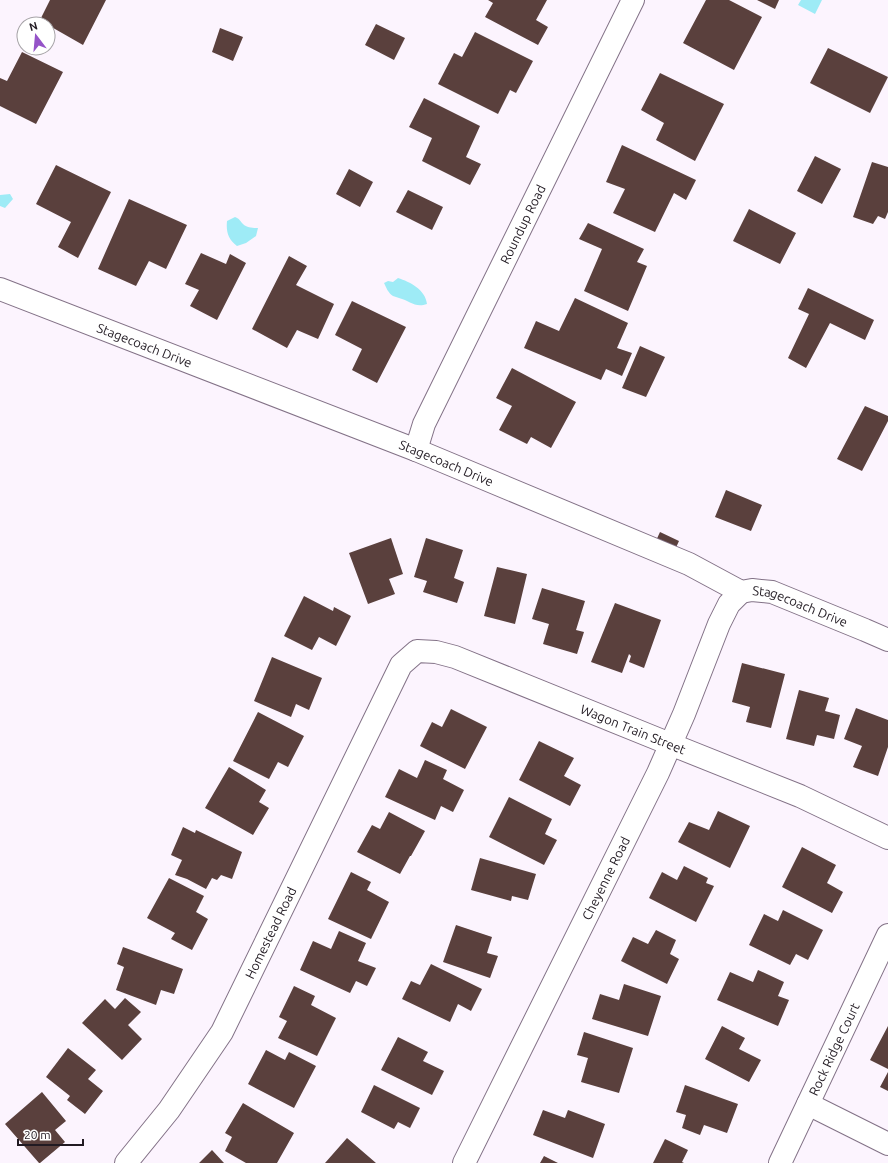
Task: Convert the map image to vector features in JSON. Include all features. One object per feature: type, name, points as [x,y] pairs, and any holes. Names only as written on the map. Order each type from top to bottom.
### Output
[{"type":"street","name":"Roundup Road","points":[[416,450],[424,424],[633,0]]},
{"type":"street","name":"Stagecoach Drive","points":[[0,289],[416,450],[689,564],[741,592],[752,590],[772,592],[888,640]]},
{"type":"street","name":"Cheyenne Road","points":[[464,1163],[658,773],[684,714],[725,610],[741,592]]},
{"type":"street","name":"Wagon Train Street","points":[[390,687],[401,665],[417,651],[436,652],[455,657],[800,796],[888,838]]},
{"type":"street","name":"Homestead Road","points":[[126,1163],[169,1110],[222,1032],[390,687]]},
{"type":"street","name":"Rock Ridge Court","points":[[780,1163],[888,934]]},
{"type":"street","points":[[808,1104],[888,1144]]},
{"type":"water","points":[[801,0],[822,0],[815,14],[798,5]]},
{"type":"water","points":[[10,194],[13,199],[5,208],[0,206],[0,195]]},
{"type":"water","points":[[235,217],[246,226],[258,228],[256,236],[246,243],[237,246],[228,235],[227,229],[227,221]]},
{"type":"water","points":[[398,278],[412,284],[420,290],[426,299],[427,304],[416,305],[391,295],[384,283],[388,281],[393,282]]},
{"type":"building","points":[[50,0],[106,0],[83,45],[56,30],[56,16],[42,16]]},
{"type":"building","points":[[488,0],[547,0],[536,20],[548,27],[538,45],[485,17],[493,3]]},
{"type":"building","points":[[706,0],[729,0],[762,17],[734,70],[683,43]]},
{"type":"building","points":[[757,0],[779,0],[775,9]]},
{"type":"building","points":[[376,24],[405,38],[394,60],[365,45]]},
{"type":"building","points":[[220,28],[243,37],[233,61],[212,52]]},
{"type":"building","points":[[475,32],[533,61],[516,93],[510,90],[498,114],[438,84],[454,53],[462,57]]},
{"type":"building","points":[[828,48],[888,77],[870,113],[810,83]]},
{"type":"building","points":[[20,56],[30,56],[63,72],[36,124],[0,106],[0,78],[7,81]]},
{"type":"building","points":[[660,73],[724,104],[695,161],[656,140],[664,123],[641,110]]},
{"type":"building","points":[[424,98],[480,126],[466,157],[481,164],[470,185],[422,161],[432,138],[409,127]]},
{"type":"building","points":[[622,145],[696,180],[686,200],[674,193],[655,232],[613,213],[625,189],[606,182]]},
{"type":"building","points":[[815,156],[841,169],[822,204],[797,191]]},
{"type":"building","points":[[872,162],[888,167],[888,212],[885,219],[878,216],[873,224],[853,217]]},
{"type":"building","points":[[56,165],[111,192],[78,258],[58,247],[71,222],[36,204]]},
{"type":"building","points":[[349,169],[373,182],[360,207],[336,194]]},
{"type":"building","points":[[408,190],[443,207],[432,230],[396,212]]},
{"type":"building","points":[[129,199],[187,225],[166,269],[149,261],[136,286],[98,269]]},
{"type":"building","points":[[749,209],[796,233],[780,264],[733,241]]},
{"type":"building","points":[[588,223],[644,249],[637,262],[647,266],[628,311],[584,291],[602,249],[579,239]]},
{"type":"building","points":[[201,253],[226,264],[230,254],[246,263],[217,320],[190,306],[199,290],[185,284]]},
{"type":"building","points":[[289,256],[307,266],[296,285],[334,304],[318,339],[297,330],[287,348],[252,329]]},
{"type":"building","points":[[808,288],[874,320],[865,340],[830,323],[806,368],[788,358],[809,314],[798,309]]},
{"type":"building","points":[[575,298],[628,323],[617,348],[632,353],[622,376],[606,369],[601,380],[524,348],[536,321],[559,331]]},
{"type":"building","points":[[352,301],[406,327],[377,383],[352,370],[362,349],[335,335]]},
{"type":"building","points":[[640,346],[665,357],[646,397],[622,388]]},
{"type":"building","points":[[512,368],[576,402],[551,448],[531,437],[527,444],[499,430],[512,406],[496,398]]},
{"type":"building","points":[[865,406],[888,416],[888,421],[862,471],[837,459]]},
{"type":"building","points":[[726,490],[762,505],[751,531],[715,517]]},
{"type":"building","points":[[660,532],[679,541],[673,554],[654,545]]},
{"type":"building","points":[[391,538],[403,574],[389,579],[395,594],[368,604],[349,553]]},
{"type":"building","points":[[426,538],[463,550],[454,578],[464,582],[457,603],[423,592],[427,581],[414,577]]},
{"type":"building","points":[[497,567],[527,574],[515,624],[484,616]]},
{"type":"building","points":[[542,588],[585,601],[576,630],[584,632],[577,654],[543,644],[549,624],[532,619]]},
{"type":"building","points":[[304,596],[333,611],[334,607],[351,616],[336,646],[319,637],[312,650],[284,636]]},
{"type":"building","points":[[615,603],[661,620],[644,668],[629,662],[631,656],[629,654],[622,673],[591,662]]},
{"type":"building","points":[[272,657],[322,678],[309,710],[296,704],[291,717],[254,701]]},
{"type":"building","points":[[742,663],[785,674],[771,728],[746,722],[750,707],[732,702]]},
{"type":"building","points":[[799,690],[829,698],[825,711],[840,715],[834,739],[817,735],[814,746],[786,739]]},
{"type":"building","points":[[856,708],[888,720],[888,747],[878,776],[853,767],[862,746],[844,739]]},
{"type":"building","points":[[451,709],[487,727],[465,769],[420,746],[432,722],[442,727]]},
{"type":"building","points":[[258,712],[304,736],[288,767],[278,762],[269,779],[233,761]]},
{"type":"building","points":[[539,741],[574,758],[564,776],[581,785],[570,806],[519,780]]},
{"type":"building","points":[[425,760],[447,770],[443,779],[464,790],[453,812],[441,806],[435,820],[385,797],[399,769],[417,778]]},
{"type":"building","points":[[229,767],[266,790],[259,802],[269,808],[253,835],[205,808]]},
{"type":"building","points":[[509,797],[552,819],[545,834],[557,840],[544,865],[489,837]]},
{"type":"building","points":[[718,811],[750,826],[730,868],[678,842],[689,822],[709,830]]},
{"type":"building","points":[[389,812],[425,831],[400,874],[357,852],[372,825],[380,829]]},
{"type":"building","points":[[183,827],[195,833],[196,830],[242,852],[232,879],[221,875],[217,880],[212,878],[206,889],[187,879],[175,875],[182,860],[171,855]]},
{"type":"building","points":[[802,847],[836,865],[827,883],[843,892],[832,913],[782,887]]},
{"type":"building","points":[[480,858],[536,874],[528,900],[512,896],[511,901],[471,890]]},
{"type":"building","points":[[684,866],[708,878],[706,883],[714,886],[696,922],[649,898],[662,872],[677,880]]},
{"type":"building","points":[[351,872],[371,882],[367,890],[389,902],[371,939],[328,919]]},
{"type":"building","points":[[169,878],[204,896],[196,912],[208,919],[192,950],[171,939],[175,933],[147,918]]},
{"type":"building","points":[[783,910],[823,930],[808,960],[796,954],[790,965],[749,945],[764,914],[778,921]]},
{"type":"building","points":[[456,925],[492,937],[487,953],[498,956],[490,978],[443,962]]},
{"type":"building","points":[[656,930],[676,940],[670,954],[679,959],[667,984],[621,961],[633,937],[648,944]]},
{"type":"building","points":[[339,931],[366,943],[358,961],[376,968],[367,986],[356,981],[350,993],[300,970],[313,941],[331,949]]},
{"type":"building","points":[[123,947],[183,969],[174,994],[161,990],[156,1005],[116,990],[124,967],[117,964]]},
{"type":"building","points":[[431,964],[482,989],[471,1011],[458,1004],[450,1022],[402,999],[411,981],[420,985]]},
{"type":"building","points":[[758,970],[784,982],[778,996],[789,1000],[778,1026],[717,1000],[730,972],[753,982]]},
{"type":"building","points":[[624,984],[661,996],[648,1036],[592,1019],[600,994],[619,1000]]},
{"type":"building","points":[[294,986],[315,996],[311,1005],[336,1018],[317,1056],[278,1038],[287,1021],[279,1017]]},
{"type":"building","points":[[125,998],[141,1012],[128,1025],[142,1039],[122,1060],[82,1023],[105,999],[115,1009]]},
{"type":"building","points":[[722,1026],[745,1038],[739,1049],[761,1060],[749,1082],[705,1059]]},
{"type":"building","points":[[888,1026],[888,1069],[870,1060]]},
{"type":"building","points":[[584,1032],[633,1048],[619,1093],[581,1082],[588,1058],[577,1055]]},
{"type":"building","points":[[398,1037],[428,1052],[423,1061],[444,1071],[432,1095],[381,1070]]},
{"type":"building","points":[[68,1048],[96,1070],[88,1079],[103,1091],[85,1114],[67,1100],[70,1096],[46,1077]]},
{"type":"building","points":[[266,1050],[285,1060],[289,1052],[316,1066],[294,1108],[248,1084]]},
{"type":"building","points":[[888,1072],[888,1091],[880,1087]]},
{"type":"building","points":[[374,1085],[420,1108],[410,1128],[398,1122],[394,1129],[361,1112]]},
{"type":"building","points":[[685,1085],[738,1104],[727,1133],[704,1125],[700,1135],[682,1128],[686,1115],[676,1112]]},
{"type":"building","points":[[42,1092],[66,1121],[55,1130],[65,1142],[39,1163],[5,1124]]},
{"type":"building","points":[[243,1103],[294,1133],[277,1163],[246,1163],[225,1151],[232,1137],[225,1133]]},
{"type":"building","points":[[543,1110],[565,1118],[568,1110],[605,1124],[593,1158],[533,1135]]},
{"type":"building","points":[[347,1138],[376,1163],[325,1163]]},
{"type":"building","points":[[665,1139],[688,1150],[682,1162],[684,1163],[653,1163]]},
{"type":"building","points":[[212,1150],[224,1163],[199,1163]]},
{"type":"building","points":[[544,1156],[558,1163],[540,1163]]}]
